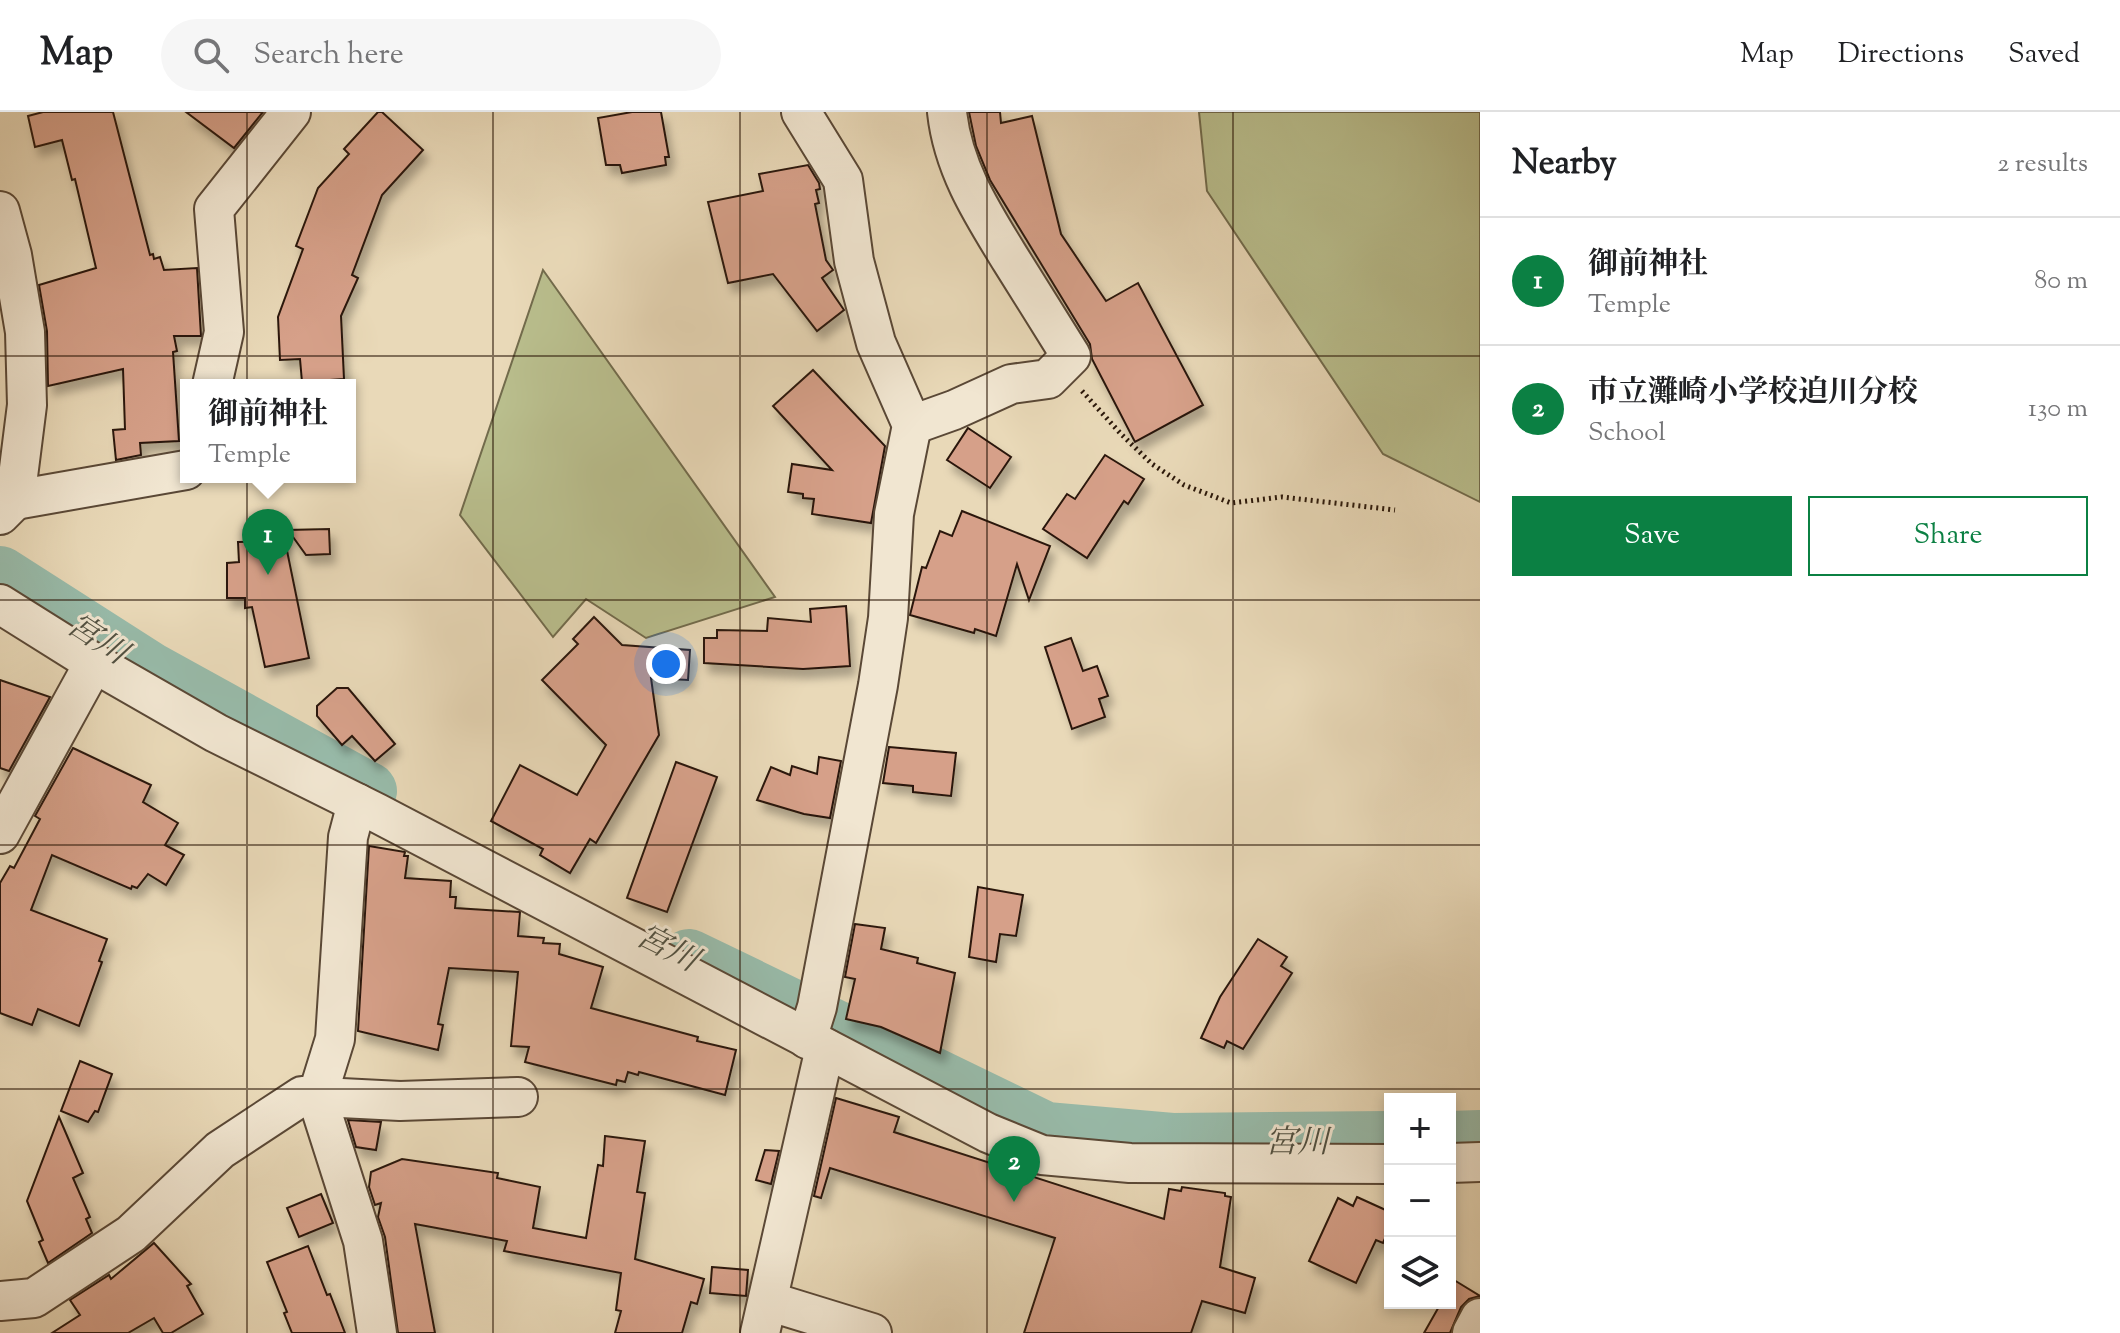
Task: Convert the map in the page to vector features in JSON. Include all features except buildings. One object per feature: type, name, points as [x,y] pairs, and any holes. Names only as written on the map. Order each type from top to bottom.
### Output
[{"type":"street","points":[[213,379],[224,332],[214,209],[291,112]]},
{"type":"street","points":[[801,112],[843,180],[854,261],[876,343],[912,425],[894,514],[888,618],[878,685],[764,1317],[872,1333]]},
{"type":"street","points":[[912,425],[1011,384],[1048,379],[1071,356],[962,174],[949,131],[947,112]]},
{"type":"street","points":[[0,211],[9,287],[25,332],[27,405],[25,438],[8,508],[180,471]]},
{"type":"street","points":[[0,604],[94,663],[216,733],[815,1031],[988,1133],[1042,1155],[1145,1163],[1384,1164]]},
{"type":"street","points":[[0,834],[94,663]]},
{"type":"street","points":[[357,803],[348,837],[335,1039],[317,1097],[363,1241],[377,1333]]},
{"type":"street","points":[[0,1301],[34,1298],[131,1234],[220,1150],[302,1096],[400,1101],[518,1097]]},
{"type":"street","points":[[1456,1163],[1480,1162]]},
{"type":"street","points":[[1472,1333],[1480,1318]]},
{"type":"path","points":[[1062,365],[1121,434],[1152,464],[1184,485],[1231,503],[1282,497],[1395,510]]},
{"type":"green space","points":[[1199,112],[1480,112],[1480,502],[1383,454],[1207,191]]},
{"type":"green space","points":[[543,270],[775,597],[646,638],[586,599],[553,637],[460,515]]},
{"type":"waterway","name":"宮川","points":[[0,575],[150,671],[368,791]]},
{"type":"waterway","name":"宮川","points":[[689,958],[1046,1131],[1172,1142],[1384,1140]]},
{"type":"waterway","name":"宮川","points":[[1456,1140],[1480,1139]]},
{"type":"place","name":"御前神社","points":[[268,575]]},
{"type":"place","name":"市立灘崎小学校迫川分校","points":[[1014,1202]]}]
